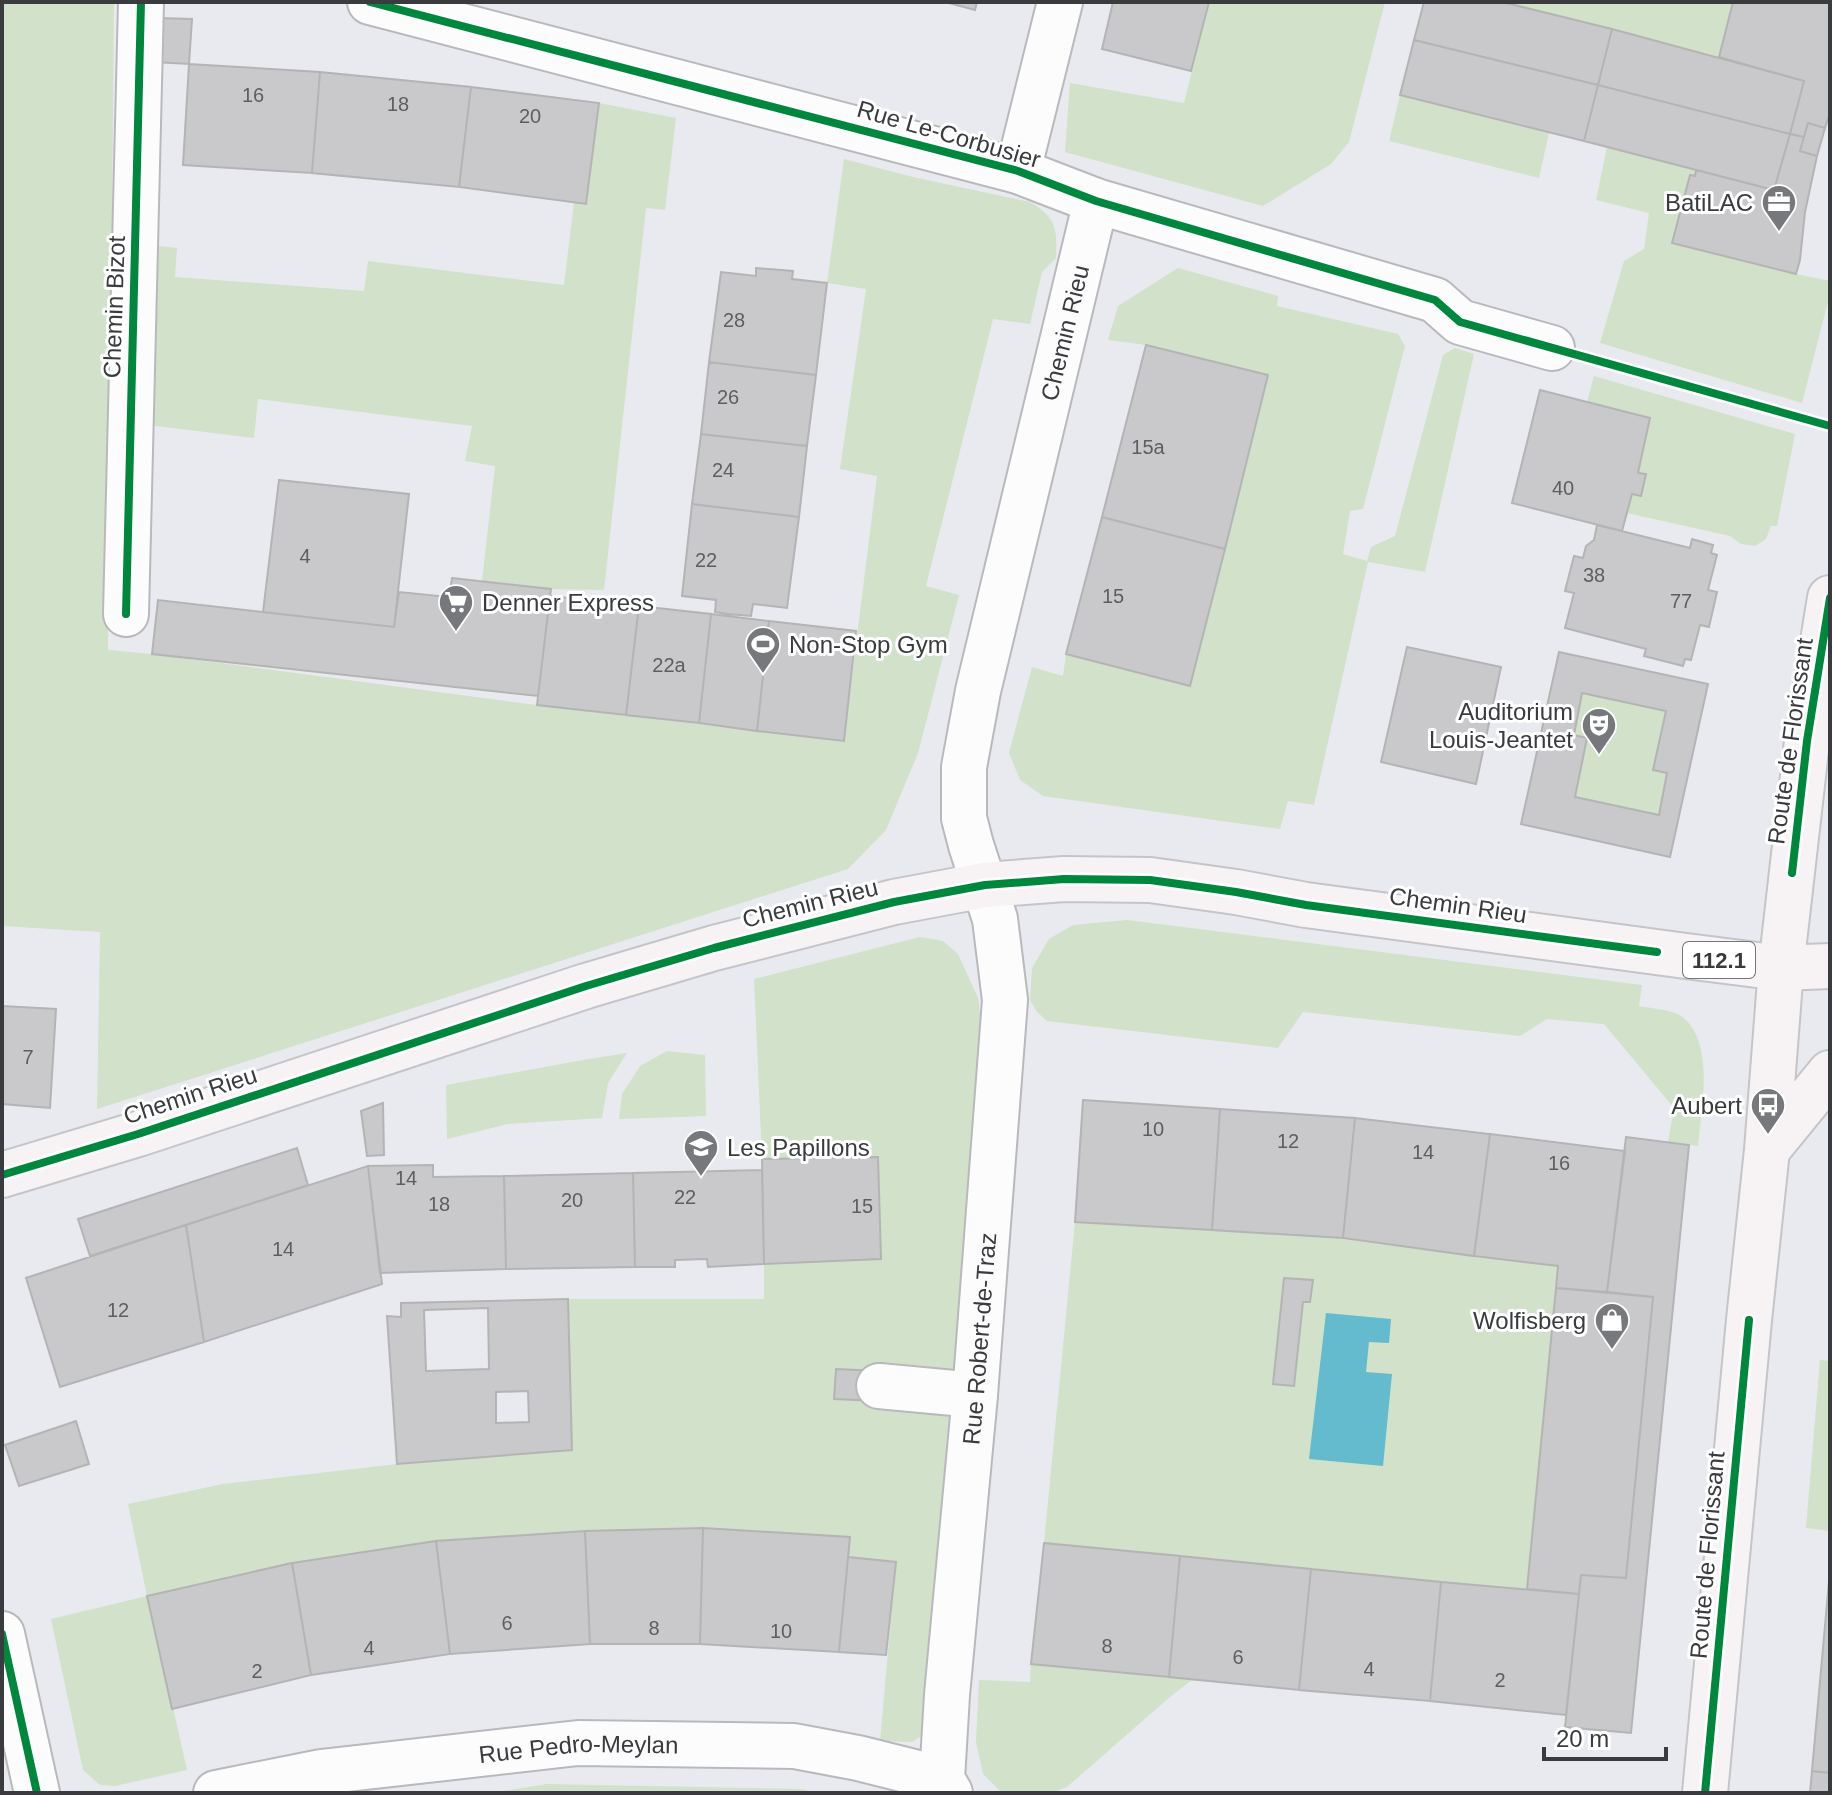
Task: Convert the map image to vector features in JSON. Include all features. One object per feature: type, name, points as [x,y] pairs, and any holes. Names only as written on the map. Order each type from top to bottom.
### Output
[{"type":"main road","name":"Route de Florissant","points":[[1705,1793],[1767,1150],[1781,968],[1806,753],[1830,598]]},
{"type":"main road","name":"Chemin Rieu","points":[[2,1175],[153,1129],[586,986],[894,902],[985,885],[1064,879],[1150,880],[1306,905],[1781,968]]},
{"type":"main road","name":"112.1","points":[[1781,968],[1830,966]]},
{"type":"main road","name":"112.1","points":[[1781,968],[1830,996]]},
{"type":"main road","points":[[1767,1150],[1830,1073]]},
{"type":"street","name":"Chemin Bizot","points":[[126,614],[141,2]]},
{"type":"street","name":"Rue Le-Corbusier","points":[[370,2],[1018,171],[1096,201],[1435,300],[1460,322],[1552,348]]},
{"type":"street","points":[[1018,171],[1060,2]]},
{"type":"street","name":"Chemin Rieu","points":[[985,885],[964,818],[964,767],[978,691],[1096,201]]},
{"type":"street","name":"Rue Robert-de-Traz","points":[[946,1786],[947,1695],[975,1395],[1005,1000],[995,919],[985,885]]},
{"type":"street","points":[[879,1386],[975,1395]]},
{"type":"street","points":[[2,1634],[37,1793]]},
{"type":"street","name":"Rue Pedro-Meylan","points":[[216,1793],[321,1772],[578,1743],[794,1746],[858,1758],[946,1786]]},
{"type":"green space","points":[[2,2],[114,2],[108,650],[537,705],[844,740],[877,476],[840,469],[866,289],[827,283],[844,159],[1030,202],[1046,214],[1054,225],[1056,258],[1042,272],[1030,324],[993,319],[926,586],[959,595],[918,753],[886,830],[848,869],[97,1109],[100,932],[2,926]]},
{"type":"green space","points":[[1209,2],[1385,2],[1349,142],[1331,164],[1263,206],[1065,152],[1070,83],[1184,103]]},
{"type":"green space","points":[[1502,2],[1733,2],[1719,57]]},
{"type":"green space","points":[[1400,95],[1549,133],[1539,178],[1389,141]]},
{"type":"green space","points":[[599,103],[676,118],[665,210],[646,208],[604,590],[551,589],[482,581],[495,466],[465,461],[472,426],[258,399],[254,438],[148,425],[150,245],[177,248],[175,277],[364,291],[368,261],[564,285],[574,202],[586,203]]},
{"type":"green space","points":[[1607,147],[1696,170],[1695,176],[1689,175],[1672,243],[1830,281],[1830,294],[1802,403],[1600,343],[1624,261],[1644,249],[1649,213],[1596,200]]},
{"type":"green space","points":[[1178,268],[1278,296],[1277,306],[1398,334],[1405,346],[1363,509],[1350,511],[1343,554],[1367,561],[1371,547],[1395,536],[1443,355],[1455,348],[1474,354],[1425,572],[1368,562],[1314,805],[1288,801],[1280,829],[1043,796],[1020,780],[1009,753],[1032,667],[1063,676],[1066,654],[1190,685],[1268,375],[1146,345],[1108,340],[1118,306]]},
{"type":"green space","points":[[1594,376],[1795,434],[1777,526],[1771,526],[1766,539],[1755,546],[1741,544],[1730,536],[1627,513],[1632,494],[1641,496],[1646,475],[1638,473],[1650,418],[1587,402]]},
{"type":"green space","points":[[1582,693],[1666,711],[1654,770],[1667,773],[1659,815],[1575,797],[1587,738],[1574,735]]},
{"type":"green space","points":[[1127,920],[1642,985],[1639,1006],[1681,1016],[1692,1027],[1699,1042],[1704,1076],[1698,1146],[1668,1142],[1674,1108],[1604,1024],[1547,1019],[1520,1036],[1303,1012],[1278,1048],[1047,1021],[1030,1000],[1032,968],[1049,939],[1073,925]]},
{"type":"green space","points":[[920,937],[943,941],[958,954],[978,998],[984,1046],[923,1735],[912,1742],[880,1741],[896,1562],[848,1557],[849,1537],[703,1528],[585,1531],[436,1541],[292,1563],[148,1596],[187,1770],[115,1786],[100,1785],[83,1770],[51,1619],[147,1596],[128,1504],[223,1484],[397,1464],[572,1450],[568,1299],[764,1299],[764,1264],[881,1259],[878,1157],[762,1159],[754,979]]},
{"type":"green space","points":[[667,1051],[705,1055],[706,1116],[619,1119],[622,1094],[640,1066]]},
{"type":"green space","points":[[627,1053],[608,1083],[602,1118],[508,1124],[447,1139],[446,1085]]},
{"type":"green space","points":[[1075,1222],[1343,1238],[1558,1266],[1527,1589],[1044,1543]]},
{"type":"green space","points":[[1820,1360],[1830,1361],[1830,1531],[1806,1528]]},
{"type":"green space","points":[[1031,1664],[1192,1680],[1067,1787],[1052,1793],[1002,1793],[983,1774],[976,1742],[979,1680],[1030,1682]]},
{"type":"green space","points":[[547,1784],[803,1789],[815,1793],[490,1793]]},
{"type":"water","points":[[1326,1313],[1391,1319],[1389,1343],[1369,1342],[1366,1372],[1392,1374],[1383,1466],[1309,1459]]},
{"type":"building","points":[[945,2],[977,2],[975,10]]},
{"type":"building","points":[[1113,2],[1209,2],[1191,71],[1102,49]]},
{"type":"building","points":[[1424,2],[1502,2],[1612,29],[1598,85],[1414,40]]},
{"type":"building","points":[[1733,2],[1830,2],[1830,113],[1825,128],[1808,123],[1804,137],[1790,134],[1804,81],[1719,57]]},
{"type":"building","points":[[156,18],[192,19],[189,64],[154,62]]},
{"type":"building","points":[[1612,29],[1804,81],[1790,134],[1598,85]]},
{"type":"building","points":[[1414,40],[1598,85],[1584,141],[1400,95]]},
{"type":"building","points":[[189,64],[320,72],[312,173],[183,165]]},
{"type":"building","points":[[320,72],[471,87],[459,187],[312,173]]},
{"type":"building","points":[[1598,85],[1790,134],[1774,190],[1584,141]]},
{"type":"building","points":[[471,87],[599,103],[586,204],[459,187]]},
{"type":"building","points":[[1808,123],[1825,128],[1817,156],[1800,151]]},
{"type":"building","points":[[1790,134],[1804,137],[1800,151],[1817,156],[1796,274],[1672,243],[1690,175],[1695,176],[1696,170],[1774,190]]},
{"type":"building","points":[[756,268],[793,271],[792,279],[827,283],[816,375],[709,362],[721,272],[756,276]]},
{"type":"building","points":[[1146,345],[1268,375],[1225,549],[1102,517]]},
{"type":"building","points":[[709,362],[816,375],[807,446],[701,434]]},
{"type":"building","points":[[1540,390],[1650,418],[1638,473],[1646,474],[1641,496],[1632,494],[1622,531],[1512,503]]},
{"type":"building","points":[[701,434],[807,446],[799,517],[692,504]]},
{"type":"building","points":[[279,480],[409,494],[394,627],[263,612]]},
{"type":"building","points":[[692,504],[799,517],[787,608],[753,604],[751,616],[727,614],[715,612],[716,600],[682,596]]},
{"type":"building","points":[[1102,517],[1225,549],[1190,686],[1066,654]]},
{"type":"building","points":[[1597,525],[1690,548],[1692,539],[1713,545],[1711,553],[1717,555],[1708,590],[1717,592],[1709,627],[1700,625],[1691,660],[1685,659],[1683,666],[1644,656],[1646,649],[1565,628],[1574,593],[1565,591],[1574,556],[1583,558],[1586,546],[1594,540]]},
{"type":"building","points":[[452,578],[551,589],[538,696],[152,654],[158,600],[394,627],[399,592],[449,597]]},
{"type":"building","points":[[550,596],[639,606],[626,715],[537,705]]},
{"type":"building","points":[[639,606],[711,614],[699,723],[626,715]]},
{"type":"building","points":[[711,614],[769,621],[757,731],[699,723]]},
{"type":"building","points":[[769,621],[856,631],[844,741],[757,731]]},
{"type":"building","points":[[1407,647],[1501,667],[1476,784],[1381,762]]},
{"type":"building","points":[[1559,652],[1708,684],[1670,857],[1521,824]],"holes":[[[1582,693],[1666,711],[1653,770],[1667,773],[1659,815],[1575,797],[1587,738],[1574,735]]]},
{"type":"building","points":[[2,1006],[56,1009],[50,1108],[2,1104]]},
{"type":"building","points":[[1083,1100],[1220,1109],[1212,1230],[1075,1222]]},
{"type":"building","points":[[383,1103],[384,1155],[367,1156],[361,1111]]},
{"type":"building","points":[[1220,1109],[1355,1118],[1343,1238],[1212,1230]]},
{"type":"building","points":[[1355,1118],[1490,1134],[1474,1256],[1343,1238]]},
{"type":"building","points":[[1490,1134],[1625,1151],[1607,1292],[1556,1288],[1558,1266],[1474,1256]]},
{"type":"building","points":[[1626,1137],[1689,1145],[1631,1733],[1565,1727],[1581,1575],[1626,1578],[1653,1297],[1607,1292]]},
{"type":"building","points":[[297,1148],[308,1185],[90,1256],[78,1219]]},
{"type":"building","points":[[878,1157],[881,1259],[764,1264],[762,1159]]},
{"type":"building","points":[[433,1165],[433,1177],[504,1176],[506,1269],[380,1273],[368,1166]]},
{"type":"building","points":[[368,1166],[382,1284],[204,1342],[186,1225]]},
{"type":"building","points":[[762,1170],[764,1264],[708,1267],[707,1259],[675,1260],[675,1267],[635,1267],[633,1173]]},
{"type":"building","points":[[633,1173],[635,1267],[506,1269],[504,1176]]},
{"type":"building","points":[[186,1225],[204,1342],[60,1387],[26,1278]]},
{"type":"building","points":[[1284,1278],[1313,1280],[1310,1302],[1303,1302],[1294,1386],[1273,1384]]},
{"type":"building","points":[[1556,1288],[1653,1297],[1626,1578],[1581,1575],[1579,1594],[1527,1589]]},
{"type":"building","points":[[568,1299],[572,1450],[397,1464],[387,1316],[401,1317],[401,1303]],"holes":[[[488,1308],[489,1369],[426,1371],[424,1310]],[[528,1391],[529,1422],[496,1423],[496,1392]]]},
{"type":"building","points":[[836,1369],[878,1371],[876,1401],[834,1399]]},
{"type":"building","points":[[76,1421],[89,1464],[19,1486],[5,1445]]},
{"type":"building","points":[[703,1528],[850,1537],[839,1652],[700,1644]]},
{"type":"building","points":[[703,1528],[700,1644],[590,1644],[585,1531]]},
{"type":"building","points":[[585,1531],[590,1644],[450,1654],[436,1541]]},
{"type":"building","points":[[436,1541],[450,1654],[311,1675],[292,1563]]},
{"type":"building","points":[[1044,1543],[1180,1556],[1169,1677],[1031,1664]]},
{"type":"building","points":[[1180,1556],[1311,1569],[1299,1690],[1169,1677]]},
{"type":"building","points":[[848,1557],[896,1562],[886,1655],[839,1652]]},
{"type":"building","points":[[292,1563],[311,1675],[172,1709],[147,1596]]},
{"type":"building","points":[[1311,1569],[1441,1582],[1430,1701],[1299,1690]]},
{"type":"building","points":[[1830,1581],[1830,1773],[1812,1771]]},
{"type":"building","points":[[1441,1582],[1579,1594],[1566,1715],[1430,1701]]},
{"type":"building","points":[[1812,1771],[1830,1773],[1830,1793],[1810,1793]]},
{"type":"cycle path","points":[[126,614],[141,2]]},
{"type":"cycle path","points":[[370,2],[1018,171],[1096,201],[1435,300],[1460,322],[1830,426]]},
{"type":"cycle path","points":[[1792,873],[1807,741],[1830,598]]},
{"type":"cycle path","points":[[2,1175],[138,1134],[586,986],[714,948],[894,902],[985,885],[1064,879],[1150,880],[1306,905],[1657,952]]},
{"type":"cycle path","points":[[1705,1793],[1749,1320]]},
{"type":"cycle path","points":[[2,1634],[37,1793]]},
{"type":"place","name":"BatiLAC","points":[[1779,233]]},
{"type":"place","name":"Denner Express","points":[[456,633]]},
{"type":"place","name":"Non-Stop Gym","points":[[763,675]]},
{"type":"place","name":"Auditorium Louis-Jeantet","points":[[1599,756]]},
{"type":"place","name":"Aubert","points":[[1768,1136]]},
{"type":"place","name":"Les Papillons","points":[[701,1178]]},
{"type":"place","name":"Wolfisberg","points":[[1612,1351]]}]
